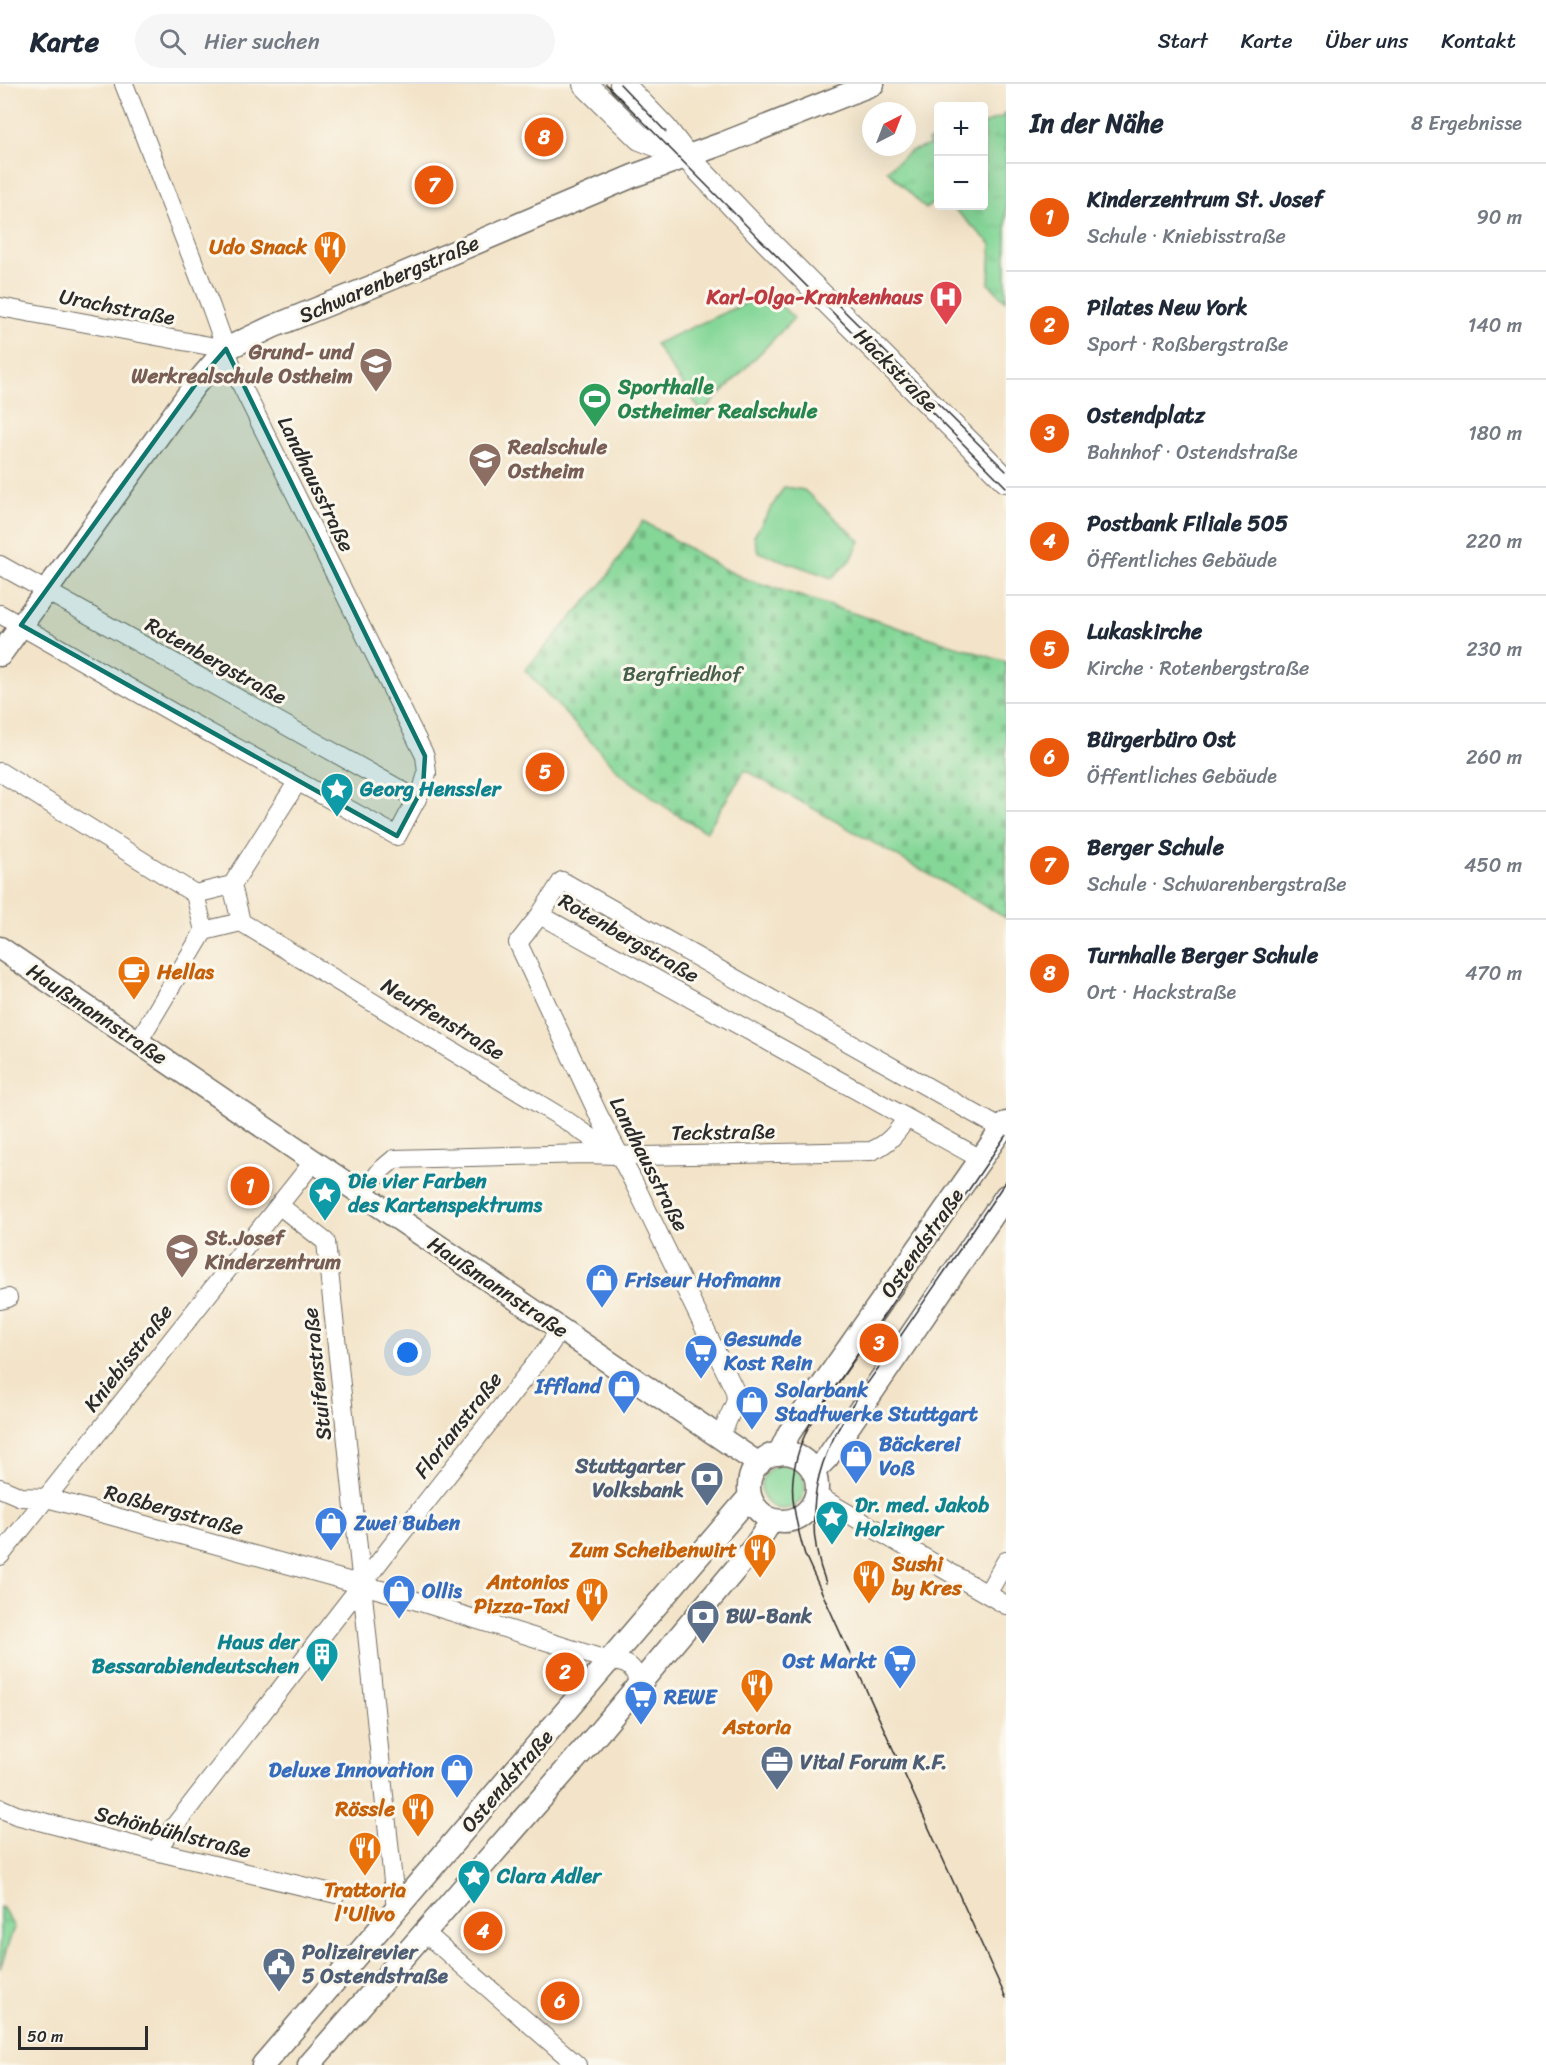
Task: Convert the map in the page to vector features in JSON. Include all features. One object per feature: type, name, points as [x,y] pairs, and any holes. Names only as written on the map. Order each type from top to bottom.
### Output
[{"type":"main road","name":"Hackstraße","points":[[585,84],[640,138],[686,156]]},
{"type":"main road","name":"Hackstraße","points":[[622,84],[665,129],[686,156],[767,241],[1006,480]]},
{"type":"street","name":"Landhausstraße","points":[[124,84],[232,366],[425,756],[427,773],[417,799]]},
{"type":"street","name":"Schwarenbergstraße","points":[[0,655],[195,385],[226,349],[272,327],[633,176],[873,84]]},
{"type":"street","name":"Urachstraße","points":[[0,307],[226,349]]},
{"type":"street","name":"Rotenbergstraße","points":[[0,565],[417,799]]},
{"type":"street","points":[[0,614],[397,836],[417,799]]},
{"type":"street","points":[[0,772],[195,894],[204,931],[138,1042]]},
{"type":"street","points":[[195,894],[232,885],[298,781]]},
{"type":"street","name":"Rotenbergstraße","points":[[981,1159],[540,915],[562,881],[1004,1126]]},
{"type":"street","points":[[204,931],[241,922],[232,885]]},
{"type":"street","name":"Landhausstraße","points":[[540,915],[518,943],[735,1391],[736,1401],[720,1437]]},
{"type":"street","name":"Neuffenstraße","points":[[241,922],[620,1156]]},
{"type":"street","name":"Haußmannstraße","points":[[0,948],[720,1437],[769,1459]]},
{"type":"street","name":"Teckstraße","points":[[362,1194],[381,1170],[394,1159],[871,1151],[896,1136],[906,1119]]},
{"type":"street","name":"Ostendstraße","points":[[769,1459],[1004,1126]]},
{"type":"street","name":"Kniebisstraße","points":[[0,1556],[314,1161]]},
{"type":"street","name":"Ostendstraße","points":[[813,1472],[827,1458],[1006,1196]]},
{"type":"street","name":"Stuifenstraße","points":[[280,1206],[326,1242],[396,1910]]},
{"type":"street","name":"Florianstraße","points":[[155,1851],[547,1349],[560,1329]]},
{"type":"street","points":[[797,1456],[807,1463],[813,1472],[817,1486],[816,1495],[811,1507],[798,1519],[772,1520],[759,1511],[750,1496],[750,1480],[769,1459],[797,1456]]},
{"type":"street","name":"Roßbergstraße","points":[[0,1488],[21,1497],[46,1498],[336,1577],[610,1661]]},
{"type":"street","points":[[816,1495],[1006,1605]]},
{"type":"street","name":"Ostendstraße","points":[[263,2065],[750,1496]]},
{"type":"street","name":"Ostendstraße","points":[[309,2065],[638,1686],[755,1546],[772,1520]]},
{"type":"street","points":[[987,1594],[1006,1561]]},
{"type":"street","points":[[610,1661],[629,1665],[637,1675],[638,1686]]},
{"type":"street","name":"Schönbühlstraße","points":[[0,1808],[16,1815],[155,1851],[336,1894]]},
{"type":"street","points":[[424,1932],[576,2065]]},
{"type":"highlighted area","points":[[226,349],[425,756],[423,787],[397,836],[21,625],[195,385]]},
{"type":"green space","points":[[1006,113],[1006,301],[989,284],[991,244],[955,210],[988,210],[988,122]]},
{"type":"green space","points":[[934,139],[934,203],[926,209],[887,170],[905,156],[916,156],[916,149],[930,145],[928,141]]},
{"type":"green space","points":[[768,293],[794,318],[702,413],[655,344]]},
{"type":"green space","points":[[784,487],[804,490],[860,541],[852,558],[832,578],[758,552],[754,536]]},
{"type":"green space","name":"Bergfriedhof","points":[[643,521],[720,567],[743,578],[1006,662],[1006,918],[745,770],[706,832],[671,811],[621,774],[525,670],[605,580]]},
{"type":"green space","points":[[783,1465],[799,1471],[805,1487],[799,1503],[783,1509],[767,1503],[761,1487],[767,1471]]},
{"type":"green space","points":[[0,1907],[3,1908],[14,1927],[0,1969]]},
{"type":"tram line","points":[[606,84],[1006,487]]},
{"type":"tram line","points":[[620,84],[666,132]]},
{"type":"tram line","points":[[831,298],[1006,471]]},
{"type":"tram line","points":[[1006,1135],[810,1424],[797,1458],[792,1489],[796,1520],[805,1555],[1006,1998]]},
{"type":"tram line","points":[[826,1583],[821,1570],[814,1530],[814,1503],[824,1459],[840,1426],[860,1395],[1006,1181]]},
{"type":"place","name":"Turnhalle Berger Schule","points":[[544,137]]},
{"type":"place","name":"Berger Schule","points":[[434,185]]},
{"type":"place","name":"Udo Snack","points":[[330,276]]},
{"type":"place","name":"Karl-Olga-Krankenhaus","points":[[946,326]]},
{"type":"place","name":"Grund- und Werkrealschule Ostheim","points":[[376,393]]},
{"type":"place","name":"Sporthalle Ostheimer Realschule","points":[[595,428]]},
{"type":"place","name":"Realschule Ostheim","points":[[485,488]]},
{"type":"place","name":"Lukaskirche","points":[[545,772]]},
{"type":"place","name":"Georg Henssler","points":[[337,818]]},
{"type":"place","name":"Hellas","points":[[134,1001]]},
{"type":"place","name":"Kinderzentrum St. Josef","points":[[250,1186]]},
{"type":"place","name":"Die vier Farben des Kartenspektrums","points":[[325,1222]]},
{"type":"place","name":"St.Josef Kinderzentrum","points":[[182,1279]]},
{"type":"place","name":"Friseur Hofmann","points":[[602,1309]]},
{"type":"place","name":"Ostendplatz","points":[[879,1343]]},
{"type":"place","name":"Gesunde Kost Rein","points":[[701,1380]]},
{"type":"place","name":"Iffland","points":[[624,1415]]},
{"type":"place","name":"Solarbank Stadtwerke Stuttgart","points":[[752,1431]]},
{"type":"place","name":"Bäckerei Voß","points":[[856,1485]]},
{"type":"place","name":"Stuttgarter Volksbank","points":[[707,1507]]},
{"type":"place","name":"Dr. med. Jakob Holzinger","points":[[832,1546]]},
{"type":"place","name":"Zwei Buben","points":[[331,1552]]},
{"type":"place","name":"Zum Scheibenwirt","points":[[760,1579]]},
{"type":"place","name":"Sushi by Kres","points":[[869,1605]]},
{"type":"place","name":"Ollis","points":[[399,1620]]},
{"type":"place","name":"Antonios Pizza-Taxi","points":[[592,1623]]},
{"type":"place","name":"BW-Bank","points":[[703,1645]]},
{"type":"place","name":"Pilates New York","points":[[565,1672]]},
{"type":"place","name":"Haus der Bessarabiendeutschen","points":[[322,1683]]},
{"type":"place","name":"Ost Markt","points":[[900,1690]]},
{"type":"place","name":"Astoria","points":[[757,1714]]},
{"type":"place","name":"REWE","points":[[641,1726]]},
{"type":"place","name":"Vital Forum K.F.","points":[[777,1791]]},
{"type":"place","name":"Deluxe Innovation","points":[[457,1799]]},
{"type":"place","name":"Rössle","points":[[418,1838]]},
{"type":"place","name":"Trattoria l'Ulivo","points":[[365,1877]]},
{"type":"place","name":"Clara Adler","points":[[474,1905]]},
{"type":"place","name":"Postbank Filiale 505","points":[[483,1931]]},
{"type":"place","name":"Polizeirevier 5 Ostendstraße","points":[[279,1993]]},
{"type":"place","name":"Bürgerbüro Ost","points":[[560,2001]]}]
